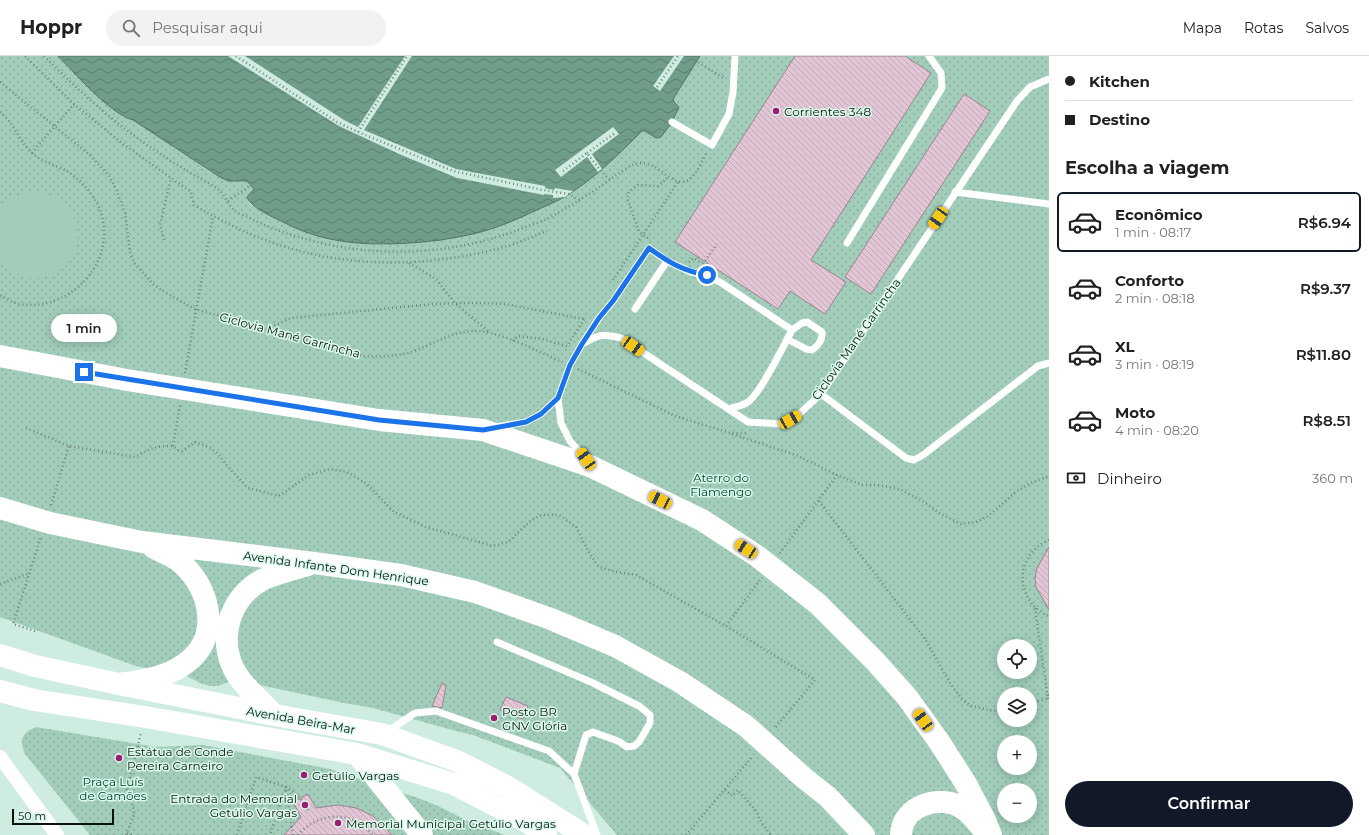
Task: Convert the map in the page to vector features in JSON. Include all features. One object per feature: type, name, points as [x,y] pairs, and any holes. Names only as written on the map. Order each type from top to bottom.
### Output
[{"type":"main road","points":[[0,356],[127,380],[379,420],[483,430],[590,466],[702,520],[757,556],[818,604],[876,661],[907,697],[940,743],[966,784],[985,820],[990,835]]},
{"type":"main road","name":"Avenida Infante Dom Henrique","points":[[0,508],[50,523],[142,542],[401,575],[475,592],[551,619],[615,646],[680,682],[746,726],[804,778],[828,797],[864,835]]},
{"type":"main road","points":[[119,684],[153,679],[171,672],[192,659],[201,648],[207,636],[209,621],[208,608],[205,596],[198,582],[180,562],[142,542]]},
{"type":"main road","points":[[274,715],[240,678],[233,666],[228,649],[226,634],[230,618],[237,602],[247,591],[264,580],[314,563]]},
{"type":"main road","name":"Avenida Beira-Mar","points":[[0,655],[35,666],[119,684],[274,715],[382,734],[457,761],[508,787],[584,835]]},
{"type":"main road","name":"Avenida Beira-Mar","points":[[0,691],[34,700],[145,717],[357,754],[454,784],[530,823],[546,835]]},
{"type":"main road","points":[[357,754],[422,835]]},
{"type":"main road","points":[[900,835],[908,816],[918,808],[931,802],[946,802],[962,808],[990,835]]},
{"type":"street","points":[[0,757],[57,835]]},
{"type":"lane","points":[[672,122],[712,144],[729,114],[735,56]]},
{"type":"lane","points":[[847,243],[942,88],[941,73],[929,56]]},
{"type":"lane","name":"Ciclovia Mané Garrincha","points":[[728,409],[748,422],[782,424],[798,415],[821,394],[1017,101],[1030,87],[1049,79]]},
{"type":"lane","points":[[955,192],[1049,204]]},
{"type":"lane","points":[[590,466],[581,452],[570,441],[561,424],[558,398],[570,365],[582,344],[649,248],[667,261],[691,272],[707,275],[723,284],[792,330]]},
{"type":"lane","points":[[635,309],[667,261]]},
{"type":"lane","points":[[582,344],[596,337],[607,334],[621,338],[728,409],[750,401],[760,388],[787,339],[792,330],[802,323],[807,322],[822,332],[822,337],[818,346],[812,350],[806,349],[787,339]]},
{"type":"lane","points":[[821,394],[906,458],[914,460],[924,455],[1038,366],[1049,363]]},
{"type":"lane","points":[[483,430],[526,422],[541,414],[558,398]]},
{"type":"lane","points":[[497,642],[590,682],[639,706],[650,715],[650,723],[639,742],[634,746],[627,747],[618,740],[593,732],[586,735],[574,774]]},
{"type":"lane","points":[[382,734],[415,713],[436,711],[549,751],[574,774],[597,835]]},
{"type":"path","points":[[25,56],[74,104],[123,144],[191,192],[194,205],[213,216],[268,241],[304,252],[352,261],[390,263],[466,255],[505,247],[547,231]]},
{"type":"path","points":[[44,56],[78,90],[111,118],[140,140],[218,190],[234,210],[266,226],[292,236],[323,244],[370,251],[416,252],[476,244],[504,236],[545,220],[581,200],[630,166],[640,163],[648,163],[678,182],[684,181],[692,177],[712,144]]},
{"type":"path","points":[[236,56],[337,122],[358,132],[453,171],[569,194],[581,200]]},
{"type":"path","points":[[358,132],[407,56]]},
{"type":"path","points":[[657,87],[678,56]]},
{"type":"path","points":[[688,56],[733,85]]},
{"type":"path","name":"Ciclovia Mané Garrincha","points":[[0,82],[90,155],[109,176],[116,189],[125,213],[130,252],[135,264],[154,285],[173,298],[195,309],[362,356],[385,357],[402,354],[418,350],[448,336],[473,331],[489,332],[570,365],[676,416],[730,433],[754,433]]},
{"type":"path","points":[[32,153],[74,104]]},
{"type":"path","points":[[0,112],[15,129],[23,144],[32,153],[44,162],[67,171],[92,193],[101,210],[105,230],[103,250],[95,268],[84,282],[71,293],[54,302],[36,305],[18,304],[0,295]]},
{"type":"path","points":[[563,171],[615,133]]},
{"type":"path","points":[[587,153],[610,180]]},
{"type":"path","points":[[649,239],[639,232],[627,198],[629,192],[638,185],[658,186],[670,177]]},
{"type":"path","points":[[164,240],[160,225],[171,178]]},
{"type":"path","points":[[610,284],[678,182]]},
{"type":"path","points":[[228,201],[250,184]]},
{"type":"path","points":[[195,309],[213,216]]},
{"type":"path","points":[[703,264],[717,244]]},
{"type":"path","points":[[687,264],[694,258],[709,268]]},
{"type":"path","points":[[408,262],[436,279],[455,303],[489,332]]},
{"type":"path","points":[[266,329],[291,318],[455,303],[505,304],[584,319]]},
{"type":"path","points":[[513,341],[518,336],[542,339],[567,346],[589,313]]},
{"type":"path","points":[[26,428],[69,446],[135,457],[151,448],[158,446],[173,446],[182,451],[195,442],[211,448],[248,488],[279,496],[309,475],[330,469],[347,472],[367,484],[394,512],[426,527],[493,546],[508,542],[529,522],[541,515],[559,515],[576,528],[588,551],[599,567],[636,575],[726,626],[815,680],[808,688]]},
{"type":"path","points":[[730,433],[796,455],[837,475],[862,485],[878,485],[899,489],[921,500],[941,514],[961,524],[976,522],[987,517],[1017,491],[1031,483],[1049,476]]},
{"type":"path","points":[[64,462],[69,446]]},
{"type":"path","points":[[814,508],[837,475]]},
{"type":"path","points":[[819,501],[925,639],[950,683],[962,699],[971,706],[997,710]]},
{"type":"path","points":[[1049,540],[1036,547],[1028,557],[1023,570],[1022,584],[1026,597],[1034,608],[1049,616]]},
{"type":"path","points":[[0,584],[30,573],[13,624],[34,631]]},
{"type":"path","points":[[1034,608],[1048,698]]},
{"type":"path","points":[[1048,698],[1049,694]]},
{"type":"path","points":[[1037,701],[1048,698]]},
{"type":"path","points":[[133,835],[126,834],[134,815],[134,810],[127,788],[145,717]]},
{"type":"path","points":[[237,835],[256,777],[286,787],[301,798],[309,813]]},
{"type":"path","points":[[270,835],[286,787]]},
{"type":"path","points":[[286,787],[292,835]]},
{"type":"path","points":[[686,835],[725,790],[732,796],[738,790],[757,812],[771,835]]},
{"type":"path","points":[[298,835],[304,828],[317,820],[332,817],[348,818],[356,821],[374,835]]},
{"type":"green space","name":"Aterro do Flamengo","points":[[0,56],[58,56],[93,92],[123,116],[240,182],[247,181],[254,189],[247,197],[250,204],[276,219],[307,233],[336,240],[382,245],[460,237],[493,229],[565,197],[608,164],[642,131],[645,130],[656,138],[679,106],[673,99],[700,56],[1049,56],[1049,835],[617,835],[560,768],[473,735],[373,708],[232,680],[219,686],[210,686],[200,683],[187,676],[136,666],[0,617]]},
{"type":"green space","points":[[35,191],[54,197],[67,207],[75,220],[78,235],[75,250],[68,263],[55,273],[38,278],[32,278],[17,274],[0,261],[0,209],[7,201],[16,196]]},
{"type":"green space","name":"Praça Luís de Camões","points":[[36,727],[156,747],[203,745],[330,769],[418,798],[470,822],[505,835],[90,835],[25,754],[22,744],[24,735]]},
{"type":"water","points":[[58,56],[700,56],[673,99],[679,107],[672,122],[661,137],[656,138],[645,131],[642,131],[596,174],[566,196],[511,222],[481,232],[441,240],[422,242],[364,244],[345,242],[309,233],[266,214],[254,206],[247,197],[254,189],[247,181],[228,181],[220,177],[133,120],[114,110],[93,92]]},
{"type":"pier","points":[[228,56],[245,56],[344,120],[358,127],[405,56],[412,56],[364,130],[456,169],[545,186],[545,188],[554,190],[555,188],[573,191],[565,197],[553,198],[553,195],[544,195],[457,178],[399,154],[339,126]]},
{"type":"pier","points":[[674,56],[684,56],[660,91],[653,86]]},
{"type":"pier","points":[[613,127],[619,134],[592,154],[602,169],[598,172],[587,157],[561,177],[555,170]]},
{"type":"building","points":[[795,56],[905,56],[931,73],[811,260],[846,282],[825,314],[790,291],[778,309],[675,242]]},
{"type":"building","points":[[964,94],[990,111],[871,294],[845,277]]},
{"type":"building","points":[[1049,547],[1049,610],[1036,587],[1035,578],[1037,568]]},
{"type":"building","points":[[442,683],[446,685],[442,708],[432,706]]},
{"type":"building","points":[[506,697],[528,706],[523,719],[500,710]]},
{"type":"building","name":"Memorial Municipal Getúlio Vargas","points":[[308,794],[316,808],[338,805],[356,808],[373,816],[392,835],[284,835],[301,817],[293,802]]},
{"type":"place","name":"Corrientes 348","points":[[776,111]]},
{"type":"place","name":"Posto BR GNV Glória","points":[[494,718]]},
{"type":"place","name":"Estátua de Conde Pereira Carneiro","points":[[119,758]]},
{"type":"place","name":"Getúlio Vargas","points":[[304,775]]},
{"type":"place","name":"Entrada do Memorial Getúlio Vargas","points":[[305,805]]},
{"type":"place","name":"Memorial Municipal Getúlio Vargas","points":[[338,823]]},
{"type":"route","points":[[84,372],[379,420],[483,430],[526,422],[541,414],[558,398],[570,365],[582,344],[649,248],[667,261],[691,272],[707,275]]}]
